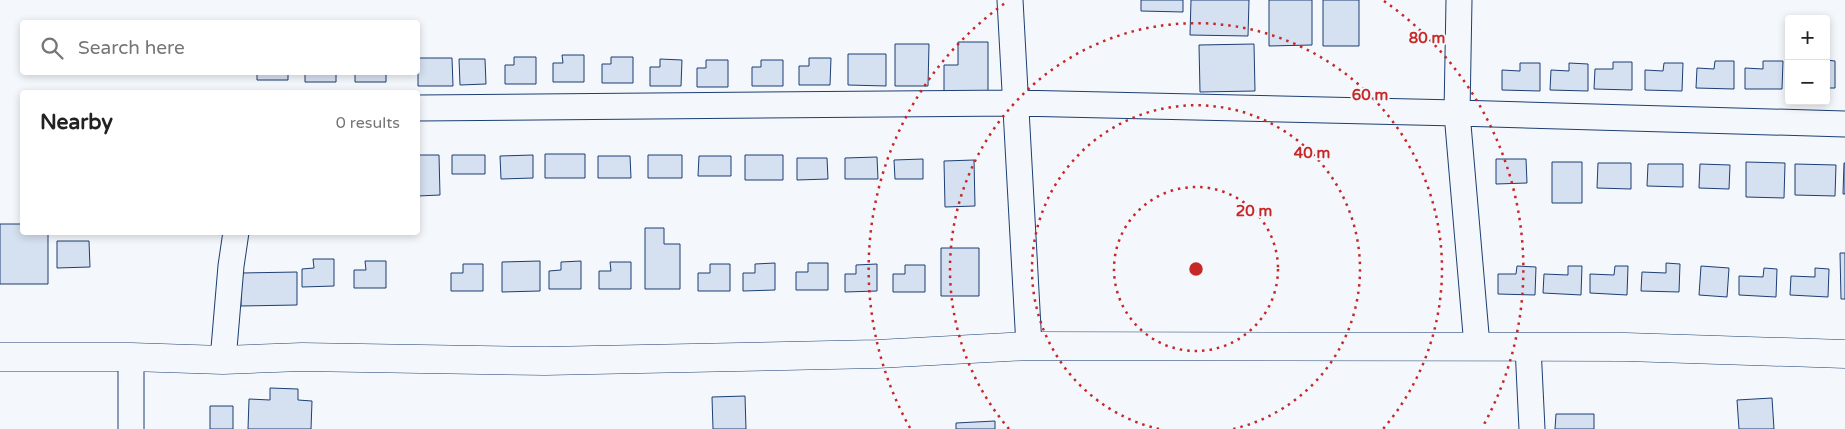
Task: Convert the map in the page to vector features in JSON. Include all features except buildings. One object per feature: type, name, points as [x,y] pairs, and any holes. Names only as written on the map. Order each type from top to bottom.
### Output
[{"type":"street","points":[[1010,0],[1014,103],[1029,346]]},
{"type":"street","points":[[1459,0],[1458,113],[1477,346]]},
{"type":"street","points":[[420,108],[1014,103],[1845,124]]},
{"type":"street","points":[[224,360],[231,266],[236,235]]},
{"type":"street","points":[[0,357],[131,357],[224,360],[302,357],[545,362],[877,354],[1029,346],[1626,347],[1845,354]]},
{"type":"street","points":[[1528,347],[1532,429]]},
{"type":"street","points":[[131,357],[131,429]]}]
